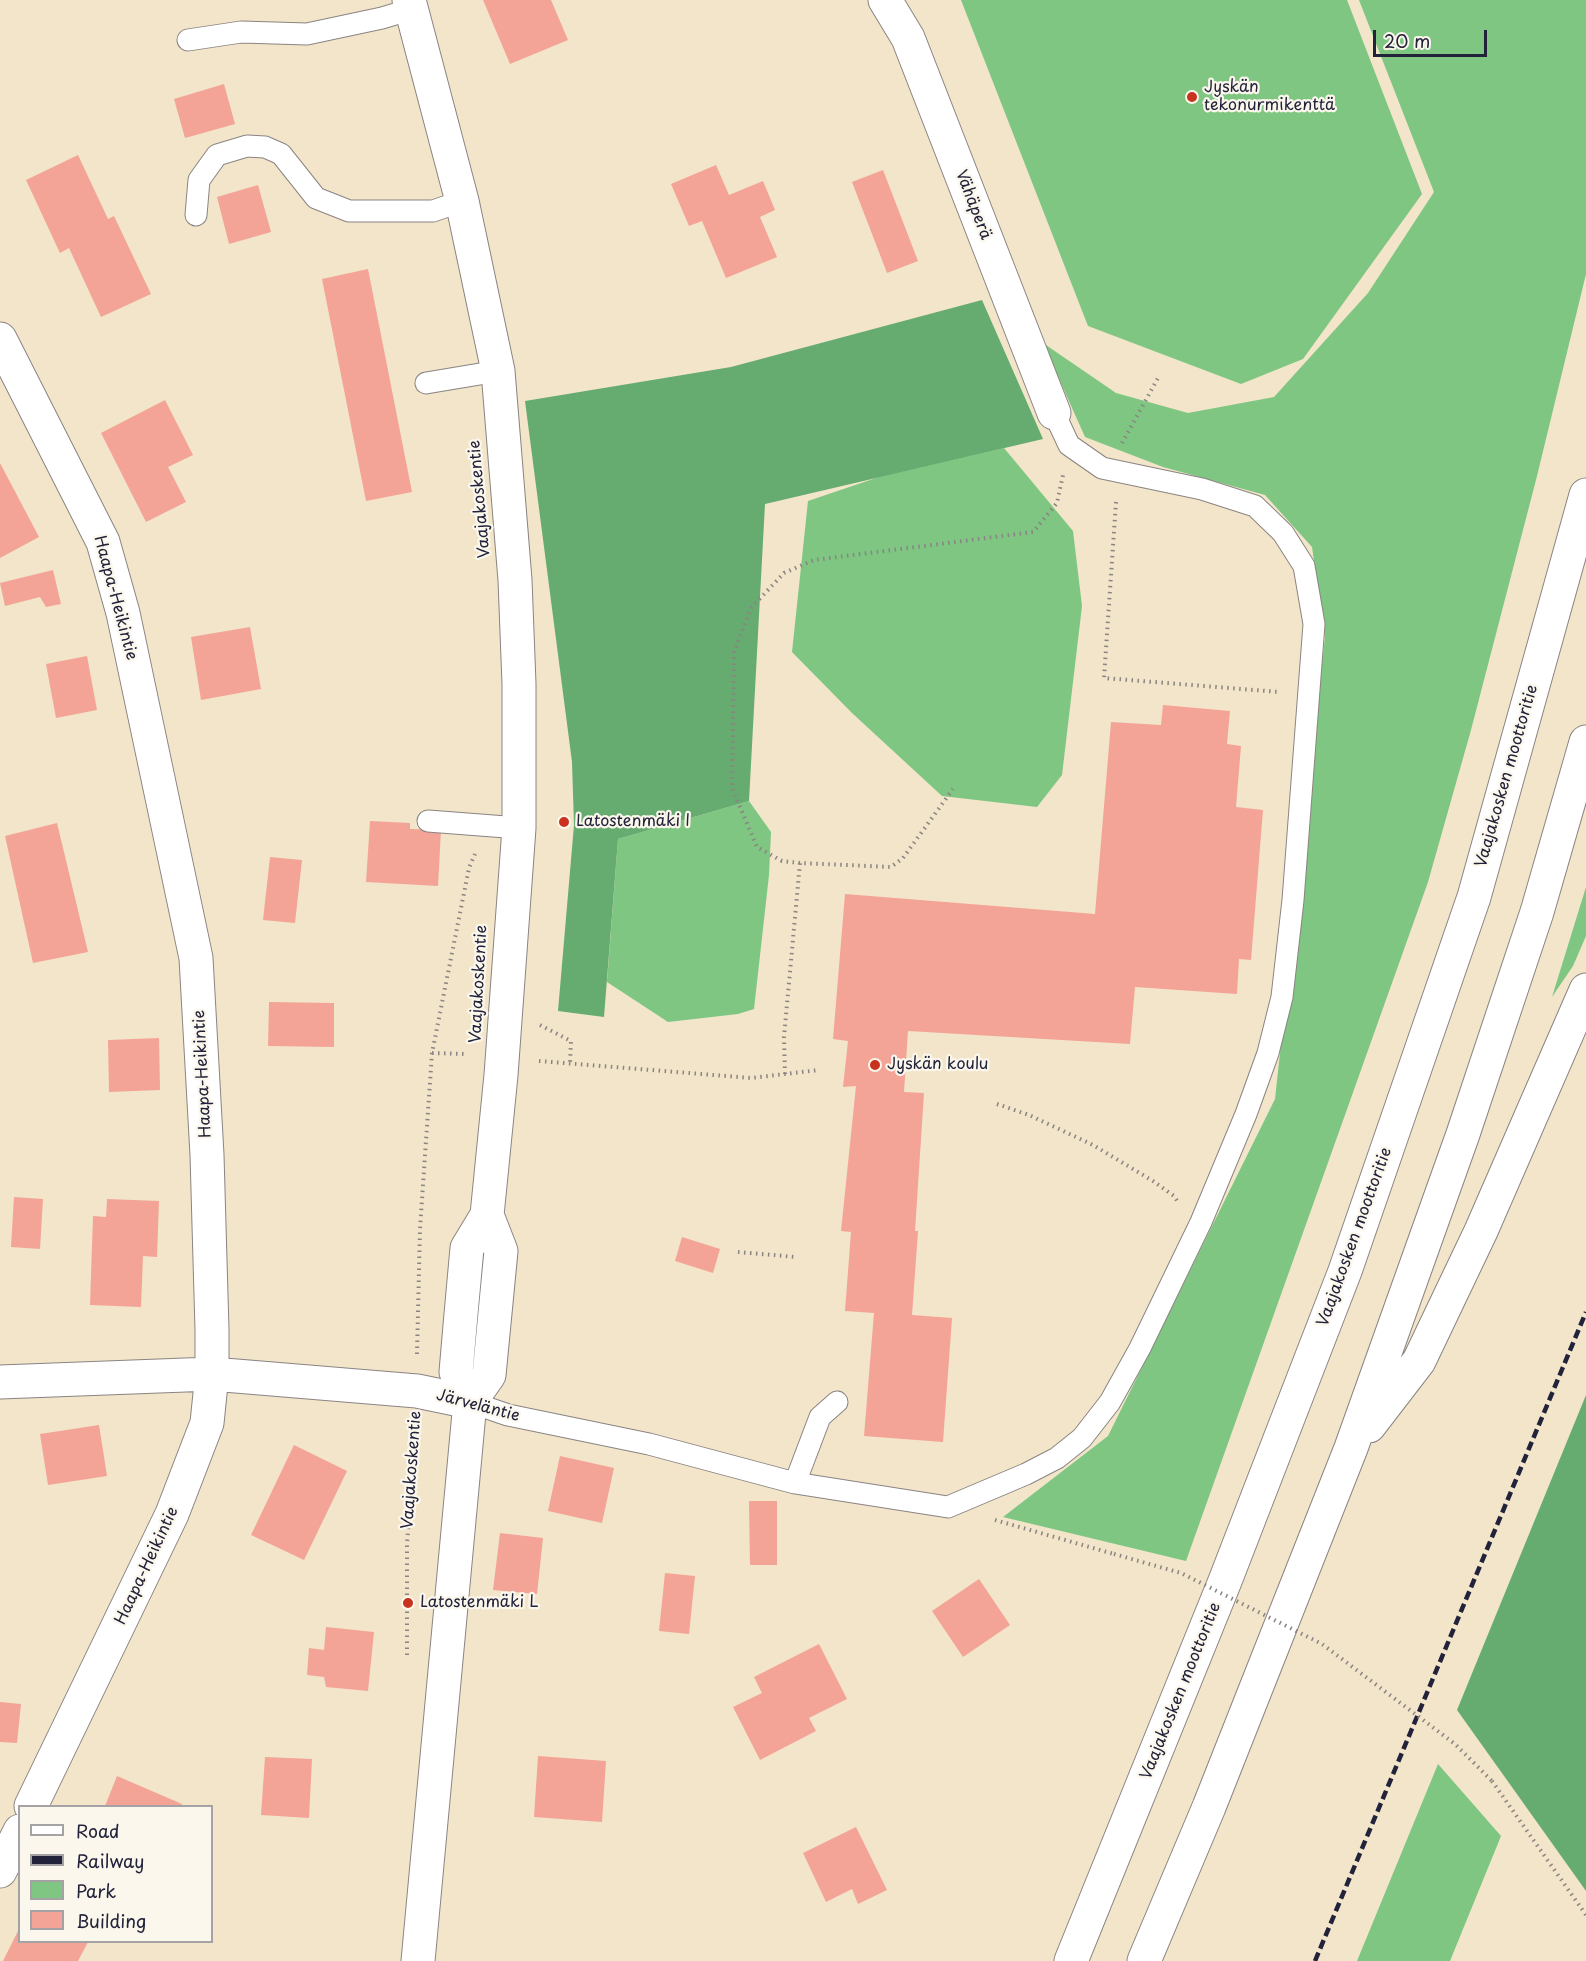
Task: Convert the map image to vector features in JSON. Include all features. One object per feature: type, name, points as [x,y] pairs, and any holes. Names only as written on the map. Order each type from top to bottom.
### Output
[{"type":"main road","name":"Vähäperä","points":[[888,1],[908,38],[1054,414]]},
{"type":"main road","name":"Vaajakoskentie","points":[[410,4],[462,201],[498,371],[515,580],[519,684],[503,827],[501,1076],[487,1215],[467,1248],[456,1372],[470,1402]]},
{"type":"main road","name":"Haapa-Heikintie","points":[[0,339],[103,542],[123,613],[196,958],[207,1155],[212,1374],[207,1423],[172,1514],[31,1805]]},
{"type":"main road","name":"Vaajakosken moottoritie","points":[[1071,1961],[1221,1593],[1345,1271],[1474,897],[1586,495]]},
{"type":"main road","points":[[1144,1961],[1209,1807],[1351,1448],[1463,1134],[1533,923],[1586,742]]},
{"type":"main road","points":[[1351,1448],[1419,1361],[1481,1231],[1586,990]]},
{"type":"main road","name":"Järveläntie","points":[[0,1382],[212,1374],[417,1391],[470,1402]]},
{"type":"main road","points":[[418,1961],[470,1402]]},
{"type":"main road","points":[[0,1871],[18,1835]]},
{"type":"lane","points":[[188,40],[241,32],[307,34],[381,18],[410,4]]},
{"type":"lane","points":[[196,215],[199,180],[217,155],[247,146],[265,147],[281,154],[316,198],[350,211],[433,211],[462,201]]},
{"type":"lane","points":[[426,383],[498,371]]},
{"type":"lane","points":[[948,1507],[1026,1474],[1057,1458],[1082,1438],[1110,1402],[1140,1348],[1201,1222],[1250,1104],[1268,1053],[1282,997],[1293,900],[1314,624],[1304,566],[1283,533],[1255,506],[1202,489],[1102,468],[1069,445],[1054,414]]},
{"type":"lane","points":[[428,821],[503,827]]},
{"type":"lane","name":"Järveläntie","points":[[470,1402],[508,1415],[649,1444],[795,1483],[948,1507]]},
{"type":"lane","points":[[795,1483],[820,1417],[837,1402]]},
{"type":"path","points":[[1158,378],[1122,440],[1104,678],[1310,694]]},
{"type":"path","points":[[953,789],[903,858],[891,867],[782,861],[758,847],[732,788],[734,652],[751,608],[784,573],[814,560],[1033,532],[1057,503],[1069,445]]},
{"type":"path","points":[[426,1350],[417,1355],[420,1228],[432,1053],[470,868],[503,827]]},
{"type":"path","points":[[785,1074],[784,1037],[800,863]]},
{"type":"path","points":[[540,1025],[571,1041],[570,1064]]},
{"type":"path","points":[[432,1053],[467,1054]]},
{"type":"path","points":[[533,1060],[751,1078],[819,1070]]},
{"type":"path","points":[[996,1104],[1029,1115],[1094,1145],[1174,1196],[1185,1212],[1201,1222]]},
{"type":"path","points":[[738,1252],[796,1257]]},
{"type":"path","name":"Vaajakoskentie","points":[[407,1660],[407,1544],[416,1434],[417,1391]]},
{"type":"path","points":[[948,1507],[1180,1573],[1322,1644],[1455,1744],[1492,1780],[1586,1915]]},
{"type":"green space","name":"Jyskän tekonurmikenttä","points":[[961,0],[1347,0],[1422,194],[1303,359],[1241,384],[1088,326]]},
{"type":"green space","points":[[1359,0],[1586,0],[1586,274],[1537,476],[1471,730],[1428,882],[1186,1561],[1003,1517],[1108,1436],[1275,1099],[1325,637],[1312,547],[1265,495],[1163,467],[1085,437],[1043,343],[1116,393],[1188,413],[1274,397],[1368,293],[1434,192]]},
{"type":"green space","points":[[982,300],[1043,439],[765,504],[749,801],[618,839],[604,1017],[558,1011],[574,825],[572,762],[525,401],[731,367]]},
{"type":"green space","points":[[1004,448],[1073,531],[1082,606],[1062,775],[1037,807],[942,796],[852,713],[792,652],[808,501],[879,477]]},
{"type":"green space","points":[[749,801],[771,832],[769,875],[754,1009],[738,1014],[668,1022],[607,982],[618,839]]},
{"type":"green space","points":[[1586,887],[1586,936],[1573,966],[1552,997]]},
{"type":"green space","points":[[1586,1395],[1586,1891],[1457,1710]]},
{"type":"green space","points":[[1438,1764],[1501,1836],[1450,1961],[1357,1961]]},
{"type":"building","points":[[483,0],[551,0],[568,40],[510,64]]},
{"type":"building","points":[[224,84],[235,124],[185,138],[174,99]]},
{"type":"building","points":[[78,155],[108,219],[114,216],[151,294],[101,317],[69,248],[60,253],[26,180]]},
{"type":"building","points":[[716,165],[729,195],[763,181],[775,210],[760,217],[777,257],[726,278],[702,221],[689,226],[671,184]]},
{"type":"building","points":[[883,170],[918,261],[887,273],[852,182]]},
{"type":"building","points":[[258,185],[271,232],[229,244],[217,197]]},
{"type":"building","points":[[368,269],[412,492],[366,501],[322,279]]},
{"type":"building","points":[[165,400],[193,455],[168,467],[186,502],[146,522],[101,433]]},
{"type":"building","points":[[0,463],[39,537],[0,558]]},
{"type":"building","points":[[53,570],[61,604],[46,607],[40,597],[5,606],[0,583]]},
{"type":"building","points":[[250,627],[261,689],[201,700],[191,637]]},
{"type":"building","points":[[87,656],[97,710],[56,718],[46,664]]},
{"type":"building","name":"Jyskän koulu","points":[[1163,705],[1230,711],[1227,744],[1241,746],[1236,807],[1263,810],[1251,960],[1239,959],[1237,994],[1135,987],[1130,1044],[908,1031],[904,1092],[924,1093],[912,1315],[952,1318],[943,1442],[864,1436],[874,1313],[845,1311],[851,1232],[841,1231],[856,1086],[843,1087],[848,1041],[833,1039],[845,894],[1095,914],[1111,722],[1161,725]]},
{"type":"building","points":[[370,821],[410,823],[410,829],[441,830],[438,886],[366,882]]},
{"type":"building","points":[[57,823],[88,952],[33,963],[5,836]]},
{"type":"building","points":[[270,857],[302,860],[295,923],[263,920]]},
{"type":"building","points":[[269,1002],[334,1003],[334,1047],[268,1046]]},
{"type":"building","points":[[159,1038],[160,1090],[109,1092],[108,1040]]},
{"type":"building","points":[[14,1197],[43,1199],[40,1249],[11,1247]]},
{"type":"building","points":[[107,1199],[159,1201],[157,1257],[143,1256],[141,1307],[90,1305],[93,1216],[106,1217]]},
{"type":"building","points":[[682,1237],[720,1249],[713,1273],[675,1261]]},
{"type":"building","points":[[99,1425],[107,1476],[48,1485],[40,1434]]},
{"type":"building","points":[[294,1445],[347,1471],[304,1560],[251,1535]]},
{"type":"building","points":[[560,1456],[614,1468],[602,1523],[548,1511]]},
{"type":"building","points":[[749,1501],[777,1501],[777,1565],[750,1565]]},
{"type":"building","points":[[500,1533],[543,1538],[537,1594],[493,1590]]},
{"type":"building","points":[[665,1573],[695,1576],[689,1634],[659,1631]]},
{"type":"building","points":[[979,1579],[1010,1625],[963,1657],[932,1611]]},
{"type":"building","points":[[326,1627],[374,1632],[368,1691],[326,1687],[324,1677],[307,1675],[309,1648],[324,1650]]},
{"type":"building","points":[[819,1644],[847,1699],[809,1718],[816,1731],[760,1760],[733,1707],[762,1693],[754,1677]]},
{"type":"building","points":[[0,1702],[21,1704],[17,1743],[0,1742]]},
{"type":"building","points":[[538,1756],[606,1761],[602,1822],[534,1817]]},
{"type":"building","points":[[265,1757],[312,1759],[309,1818],[261,1815]]},
{"type":"building","points":[[117,1776],[182,1804],[182,1805],[105,1805]]},
{"type":"building","points":[[856,1827],[887,1890],[858,1904],[852,1889],[826,1902],[803,1853]]},
{"type":"building","points":[[18,1931],[18,1943],[87,1943],[78,1961],[3,1961]]},
{"type":"railway","points":[[1315,1961],[1586,1312]]},
{"type":"place","name":"Jyskän tekonurmikenttä","points":[[1192,97]]},
{"type":"place","name":"Latostenmäki I","points":[[564,822]]},
{"type":"place","name":"Jyskän koulu","points":[[875,1065]]},
{"type":"place","name":"Latostenmäki L","points":[[408,1603]]}]
